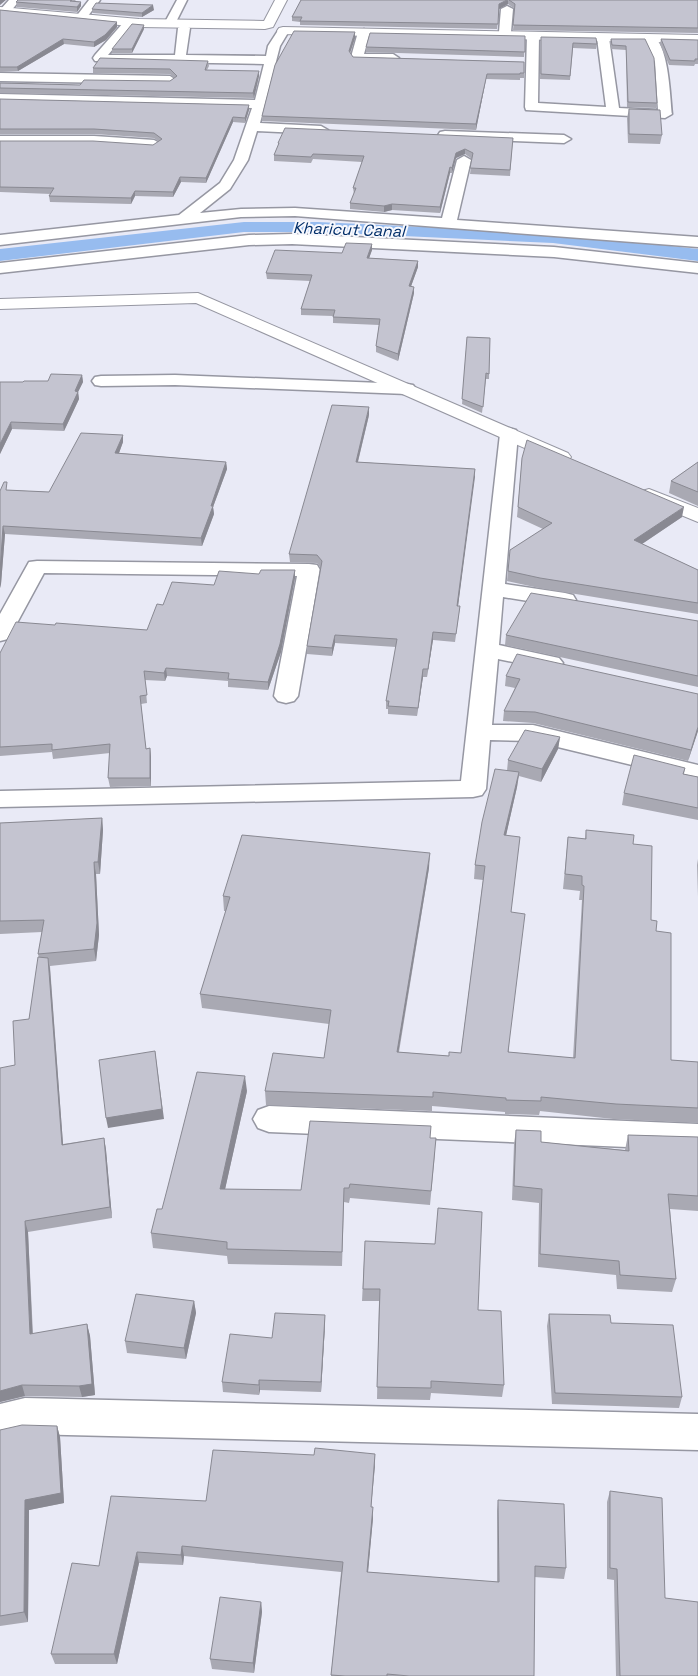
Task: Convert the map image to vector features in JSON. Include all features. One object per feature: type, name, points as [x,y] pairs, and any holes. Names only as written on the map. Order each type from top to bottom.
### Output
[{"type":"street","points":[[2,11],[15,0]]},
{"type":"street","points":[[81,18],[95,0]]},
{"type":"street","points":[[170,24],[182,0]]},
{"type":"street","points":[[274,46],[267,28],[281,0]]},
{"type":"street","points":[[184,219],[225,186],[241,160],[260,104],[274,46],[285,27],[283,15],[289,0]]},
{"type":"street","points":[[505,32],[507,8]]},
{"type":"street","points":[[2,11],[170,24],[267,28]]},
{"type":"street","points":[[2,11],[127,25],[184,28],[285,27],[698,38]]},
{"type":"street","points":[[127,25],[99,58],[270,60]]},
{"type":"street","points":[[285,27],[364,32],[603,38],[698,38]]},
{"type":"street","points":[[180,59],[184,28]]},
{"type":"street","points":[[364,32],[357,57],[405,59]]},
{"type":"street","points":[[533,36],[528,63],[531,107],[665,114],[661,62],[650,38]]},
{"type":"street","points":[[603,38],[613,112]]},
{"type":"street","points":[[0,77],[170,80]]},
{"type":"street","points":[[0,98],[260,104]]},
{"type":"street","points":[[252,127],[331,131]]},
{"type":"street","points":[[429,135],[564,139]]},
{"type":"street","points":[[0,140],[94,140],[154,144]]},
{"type":"street","points":[[241,160],[244,193],[258,212]]},
{"type":"street","points":[[449,222],[464,160]]},
{"type":"street","points":[[0,240],[184,219],[258,212],[295,212],[698,242]]},
{"type":"street","points":[[0,268],[249,240],[292,239],[554,252],[698,268]]},
{"type":"street","points":[[0,304],[198,298],[577,464]]},
{"type":"street","points":[[100,381],[174,380],[406,389]]},
{"type":"street","points":[[0,799],[474,789],[508,434]]},
{"type":"street","points":[[629,486],[698,516]]},
{"type":"street","points":[[0,634],[37,568],[309,570],[286,696]]},
{"type":"street","points":[[492,589],[590,604]]},
{"type":"street","points":[[488,650],[576,669]]},
{"type":"street","points":[[480,732],[533,733],[698,773]]},
{"type":"street","points":[[269,1119],[698,1137]]},
{"type":"street","points":[[0,1422],[25,1416],[698,1432]]},
{"type":"building","points":[[18,0],[72,0],[70,1],[81,2],[77,7],[16,2]]},
{"type":"building","points":[[301,0],[507,0],[499,4],[498,24],[300,21],[302,17],[292,17]]},
{"type":"building","points":[[509,0],[698,0],[698,28],[513,25],[515,4]]},
{"type":"building","points":[[96,3],[153,5],[142,13],[92,9]]},
{"type":"building","points":[[0,10],[117,22],[105,35],[94,42],[63,39],[17,67],[0,67]]},
{"type":"building","points":[[132,24],[144,25],[132,49],[112,49]]},
{"type":"building","points":[[294,31],[355,32],[349,51],[353,57],[524,62],[524,73],[487,74],[476,124],[262,116],[275,65]]},
{"type":"building","points":[[370,33],[525,36],[525,52],[366,47]]},
{"type":"building","points":[[541,37],[596,38],[597,44],[573,43],[570,76],[541,74]]},
{"type":"building","points":[[611,39],[645,39],[654,58],[657,103],[628,102],[626,46],[612,45]]},
{"type":"building","points":[[661,39],[698,40],[698,59],[695,59],[695,61],[670,60]]},
{"type":"building","points":[[100,58],[208,61],[205,70],[259,71],[253,93],[0,88],[0,83],[80,85],[84,80],[170,81],[177,76],[170,69],[93,68]]},
{"type":"building","points":[[0,99],[249,105],[245,118],[233,117],[206,178],[180,177],[173,192],[135,191],[131,198],[49,196],[54,188],[0,187],[0,141],[93,141],[153,145],[162,139],[154,133],[94,129],[0,129]]},
{"type":"building","points":[[629,109],[660,110],[662,135],[629,134]]},
{"type":"building","points":[[285,128],[513,138],[510,170],[470,168],[473,153],[465,149],[456,153],[452,168],[450,167],[440,207],[350,203],[364,156],[313,154],[311,157],[274,155]]},
{"type":"building","points":[[346,243],[372,244],[367,258],[418,261],[409,286],[414,287],[398,354],[376,346],[380,319],[333,317],[335,310],[301,309],[312,275],[266,273],[275,250],[342,253]]},
{"type":"building","points":[[467,337],[490,338],[489,374],[486,373],[483,407],[462,399]]},
{"type":"building","points":[[51,374],[82,375],[75,391],[78,392],[63,424],[11,422],[0,444],[0,382],[48,381]]},
{"type":"building","points":[[332,405],[369,407],[356,462],[475,469],[457,606],[460,606],[456,634],[433,632],[428,669],[423,669],[418,708],[388,706],[389,701],[386,701],[397,639],[335,635],[332,648],[307,646],[322,561],[317,555],[289,554]]},
{"type":"building","points":[[81,433],[123,435],[115,453],[226,462],[201,538],[3,526],[0,572],[0,491],[4,482],[7,482],[6,490],[49,492]]},
{"type":"building","points":[[527,440],[684,507],[634,540],[698,570],[698,603],[540,578],[508,571],[510,550],[552,523],[518,507],[522,458]]},
{"type":"building","points":[[698,462],[698,492],[671,481]]},
{"type":"building","points":[[261,570],[295,570],[280,644],[268,682],[228,679],[229,673],[166,668],[164,673],[144,671],[147,695],[140,696],[146,749],[150,748],[150,778],[108,778],[110,744],[52,750],[52,744],[0,747],[0,653],[16,622],[147,630],[157,604],[163,605],[172,582],[214,585],[219,571],[259,574]]},
{"type":"building","points":[[531,593],[698,621],[698,676],[506,635]]},
{"type":"building","points":[[517,654],[698,694],[698,727],[691,750],[535,712],[504,711],[520,679],[506,676]]},
{"type":"building","points":[[525,730],[560,737],[542,769],[508,760]]},
{"type":"building","points":[[634,755],[685,768],[683,774],[698,777],[698,808],[624,793]]},
{"type":"building","points":[[495,769],[519,772],[504,835],[520,837],[511,912],[525,914],[508,1052],[575,1058],[584,886],[582,885],[582,876],[565,874],[568,837],[586,839],[586,830],[634,835],[633,844],[652,846],[651,920],[657,921],[656,931],[671,933],[671,1060],[698,1062],[698,1108],[616,1104],[541,1097],[541,1101],[506,1100],[506,1098],[433,1092],[433,1097],[265,1091],[273,1053],[324,1058],[331,1010],[200,994],[230,897],[223,896],[242,835],[430,853],[397,1052],[449,1056],[449,1052],[461,1053],[485,866],[475,865],[482,822]]},
{"type":"building","points":[[102,818],[98,862],[94,862],[97,923],[94,949],[38,954],[44,920],[0,921],[0,823]]},
{"type":"building","points":[[38,957],[48,958],[62,1145],[104,1138],[110,1207],[25,1221],[30,1334],[87,1324],[92,1384],[79,1386],[22,1385],[0,1391],[0,1068],[15,1065],[13,1021],[29,1019]]},
{"type":"building","points":[[155,1051],[162,1109],[106,1118],[99,1060]]},
{"type":"building","points":[[197,1072],[245,1076],[220,1189],[301,1190],[310,1121],[431,1126],[430,1138],[436,1138],[431,1191],[350,1184],[349,1188],[344,1188],[342,1252],[227,1249],[227,1242],[151,1233],[157,1209],[162,1209]]},
{"type":"building","points":[[516,1130],[541,1131],[541,1142],[629,1151],[628,1135],[698,1137],[698,1196],[668,1194],[676,1279],[620,1275],[619,1261],[540,1254],[542,1189],[514,1186]]},
{"type":"building","points":[[438,1208],[482,1212],[478,1310],[501,1311],[504,1385],[431,1381],[431,1388],[377,1387],[380,1289],[363,1289],[365,1241],[435,1244]]},
{"type":"building","points":[[136,1294],[194,1301],[184,1348],[125,1341]]},
{"type":"building","points":[[275,1313],[325,1315],[321,1382],[259,1380],[259,1385],[222,1382],[230,1334],[272,1338]]},
{"type":"building","points":[[549,1314],[610,1315],[611,1323],[673,1325],[682,1397],[555,1393]]},
{"type":"building","points":[[22,1425],[57,1426],[61,1493],[25,1500],[24,1612],[0,1616],[0,1430]]},
{"type":"building","points":[[315,1448],[375,1454],[371,1507],[373,1507],[367,1572],[499,1582],[498,1500],[564,1504],[566,1568],[535,1566],[534,1676],[331,1675],[343,1562],[182,1546],[181,1555],[137,1552],[114,1654],[51,1654],[72,1563],[99,1566],[111,1496],[206,1501],[213,1450],[314,1455]]},
{"type":"building","points":[[610,1491],[662,1498],[665,1598],[698,1602],[698,1676],[620,1676],[617,1569],[610,1568]]},
{"type":"building","points":[[220,1597],[261,1602],[253,1663],[210,1659]]},
{"type":"waterway","name":"Kharicut Canal","points":[[0,255],[244,227],[318,227],[553,238],[698,255]]}]
